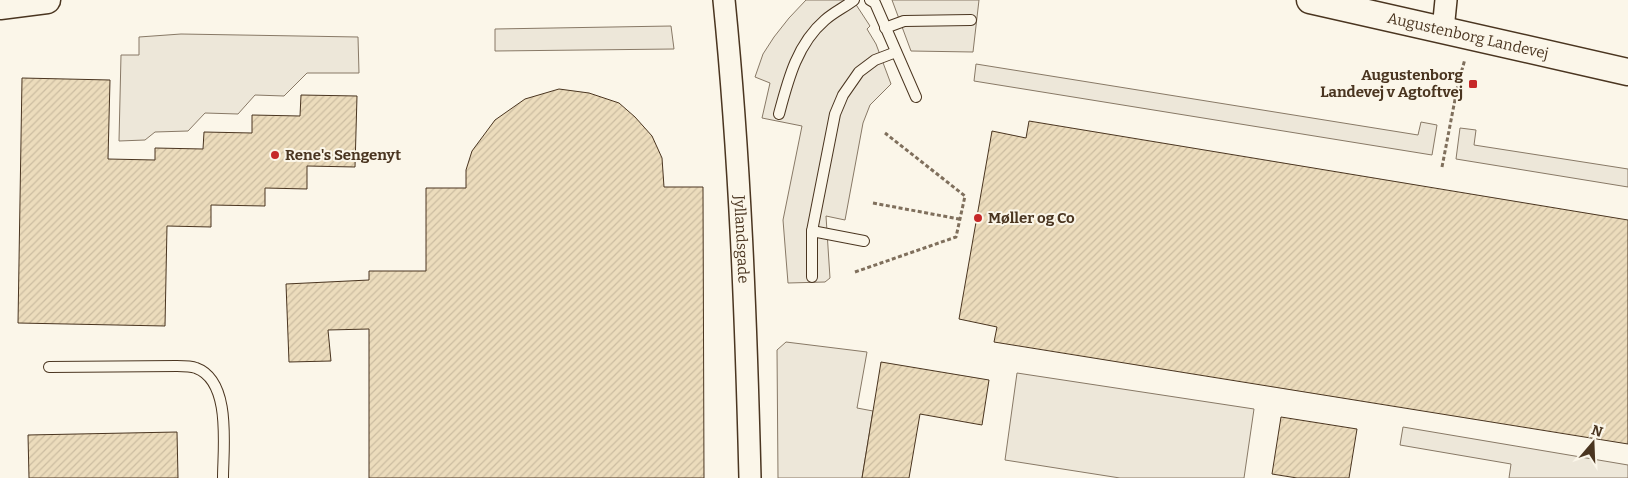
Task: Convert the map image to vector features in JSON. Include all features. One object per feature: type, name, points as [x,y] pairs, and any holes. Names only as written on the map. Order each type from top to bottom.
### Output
[{"type":"street","points":[[0,6],[47,0]]},
{"type":"street","name":"Jyllandsgade","points":[[724,0],[730,59],[746,315],[750,478]]},
{"type":"street","name":"Augustenborg Landevej","points":[[1310,0],[1628,72]]},
{"type":"street","points":[[1443,30],[1446,0]]},
{"type":"lane","points":[[778,114],[788,79],[800,50],[824,20],[854,0]]},
{"type":"lane","points":[[870,0],[875,3],[916,97]]},
{"type":"lane","points":[[885,28],[904,21],[971,20]]},
{"type":"lane","points":[[812,277],[812,231],[835,114],[843,95],[859,72],[875,60],[896,52]]},
{"type":"lane","points":[[812,231],[864,242]]},
{"type":"lane","points":[[49,368],[177,366],[197,368],[208,376],[216,386],[222,404],[223,478]]},
{"type":"path","points":[[1442,167],[1458,84],[1472,36]]},
{"type":"path","points":[[855,272],[956,237],[965,196],[885,134]]},
{"type":"path","points":[[873,203],[959,219]]},
{"type":"shaded area","points":[[806,0],[853,0],[870,26],[867,29],[876,44],[891,84],[870,105],[863,123],[845,220],[826,216],[830,278],[825,282],[788,283],[783,220],[802,126],[762,118],[770,83],[755,77],[763,54],[774,37]]},
{"type":"shaded area","points":[[892,0],[979,0],[973,52],[911,51]]},
{"type":"shaded area","points":[[671,26],[674,49],[495,51],[495,29]]},
{"type":"shaded area","points":[[181,34],[358,37],[359,73],[307,73],[284,96],[255,95],[238,114],[205,113],[188,131],[155,132],[145,140],[119,141],[121,55],[139,55],[139,37]]},
{"type":"shaded area","points":[[976,64],[1418,135],[1421,122],[1437,125],[1432,155],[974,81]]},
{"type":"shaded area","points":[[1460,128],[1476,130],[1474,145],[1628,169],[1628,187],[1456,159]]},
{"type":"shaded area","points":[[786,342],[867,352],[857,408],[873,411],[862,478],[778,478],[777,350]]},
{"type":"shaded area","points":[[1017,373],[1254,409],[1244,478],[1120,478],[1005,460]]},
{"type":"shaded area","points":[[1403,427],[1628,465],[1628,478],[1509,478],[1511,464],[1400,445]]},
{"type":"building","points":[[22,78],[110,80],[108,159],[155,160],[155,148],[203,149],[204,132],[252,133],[252,115],[300,116],[301,95],[357,96],[355,167],[307,166],[307,189],[265,188],[265,206],[211,205],[211,227],[167,226],[165,326],[18,323]]},
{"type":"building","points":[[559,89],[589,93],[619,103],[652,136],[662,158],[664,187],[703,187],[704,478],[369,478],[369,329],[328,330],[331,361],[289,362],[286,284],[369,280],[369,271],[426,271],[426,188],[466,188],[466,170],[472,151],[495,120],[525,99]]},
{"type":"building","points":[[1029,121],[1628,220],[1628,444],[994,342],[997,327],[959,319],[992,131],[1026,138]]},
{"type":"building","points":[[881,362],[989,380],[982,425],[920,414],[909,478],[862,478]]},
{"type":"building","points":[[1281,417],[1357,429],[1349,478],[1297,478],[1272,474]]},
{"type":"building","points":[[177,432],[178,478],[29,478],[28,435]]},
{"type":"place","name":"Augustenborg Landevej v Agtoftvej","points":[[1473,84]]},
{"type":"place","name":"Rene's Sengenyt","points":[[275,155]]},
{"type":"place","name":"Møller og Co","points":[[978,218]]}]
